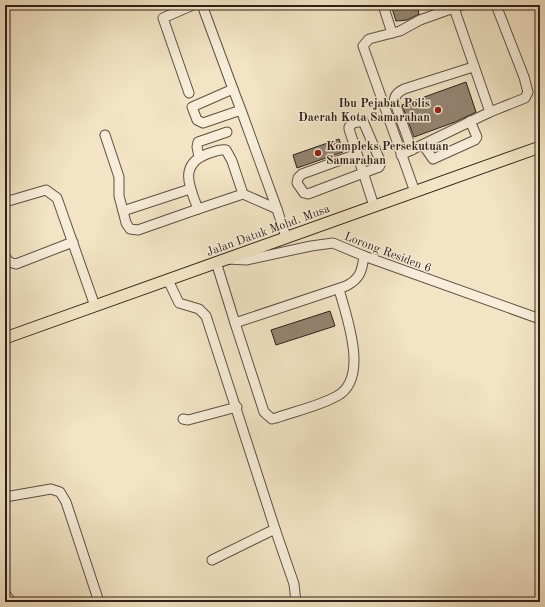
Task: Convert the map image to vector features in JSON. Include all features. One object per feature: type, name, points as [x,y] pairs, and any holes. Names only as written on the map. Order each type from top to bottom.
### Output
[{"type":"main road","name":"Jalan Datuk Mohd. Musa","points":[[5,338],[540,146]]},
{"type":"street","points":[[189,92],[163,18],[193,5]]},
{"type":"street","points":[[202,5],[286,237]]},
{"type":"street","points":[[383,5],[392,33]]},
{"type":"street","points":[[401,155],[470,121],[525,98],[528,92],[524,77],[496,5]]},
{"type":"street","points":[[415,192],[363,48],[365,43],[369,39],[392,33],[420,20],[458,7],[474,67],[490,112]]},
{"type":"street","points":[[412,150],[395,103],[395,97],[404,89],[474,67]]},
{"type":"street","points":[[233,89],[193,105],[192,111],[197,120],[202,123],[241,110]]},
{"type":"street","points":[[357,154],[302,174],[298,178],[297,183],[303,192],[307,194],[364,173],[379,167],[381,163],[363,121],[353,123],[349,127],[357,154],[364,173],[374,206]]},
{"type":"street","points":[[423,145],[433,159],[474,141],[477,137],[470,121]]},
{"type":"street","points":[[199,157],[197,147],[198,142],[227,132]]},
{"type":"street","points":[[105,135],[119,176],[119,196],[127,225],[130,229],[134,230],[243,194],[277,210]]},
{"type":"street","points":[[198,209],[190,189],[188,173],[192,164],[199,157],[223,150],[227,151],[243,194]]},
{"type":"street","points":[[123,211],[190,189]]},
{"type":"street","points":[[5,202],[40,191],[49,191],[57,198],[94,306]]},
{"type":"street","points":[[5,256],[9,262],[16,264],[73,242]]},
{"type":"street","name":"Lorong Residen 6","points":[[220,261],[246,260],[333,243],[364,256],[540,319]]},
{"type":"street","points":[[235,323],[339,289],[358,278],[362,269],[364,256]]},
{"type":"street","points":[[220,261],[235,323],[261,404],[266,414],[272,419],[337,396],[349,384],[354,363],[354,341],[339,289]]},
{"type":"street","points":[[168,280],[179,303],[199,309],[206,316],[274,529],[294,584],[296,602]]},
{"type":"street","points":[[183,419],[188,420],[236,408]]},
{"type":"street","points":[[5,497],[51,489],[60,492],[66,502],[98,602]]},
{"type":"street","points":[[212,560],[274,529]]},
{"type":"street","points":[[5,594],[12,602]]},
{"type":"building","points":[[391,5],[417,5],[419,14],[407,20],[396,21]]},
{"type":"building","name":"Ibu Pejabat Polis Daerah Kota Samarahan","points":[[466,82],[476,112],[455,122],[414,137],[402,105]]},
{"type":"building","name":"Kompleks Persekutuan Samarahan","points":[[339,139],[343,152],[297,168],[293,155]]},
{"type":"building","points":[[330,311],[335,326],[276,345],[271,330]]},
{"type":"place","name":"Ibu Pejabat Polis Daerah Kota Samarahan","points":[[438,110]]},
{"type":"place","name":"Kompleks Persekutuan Samarahan","points":[[318,153]]}]
